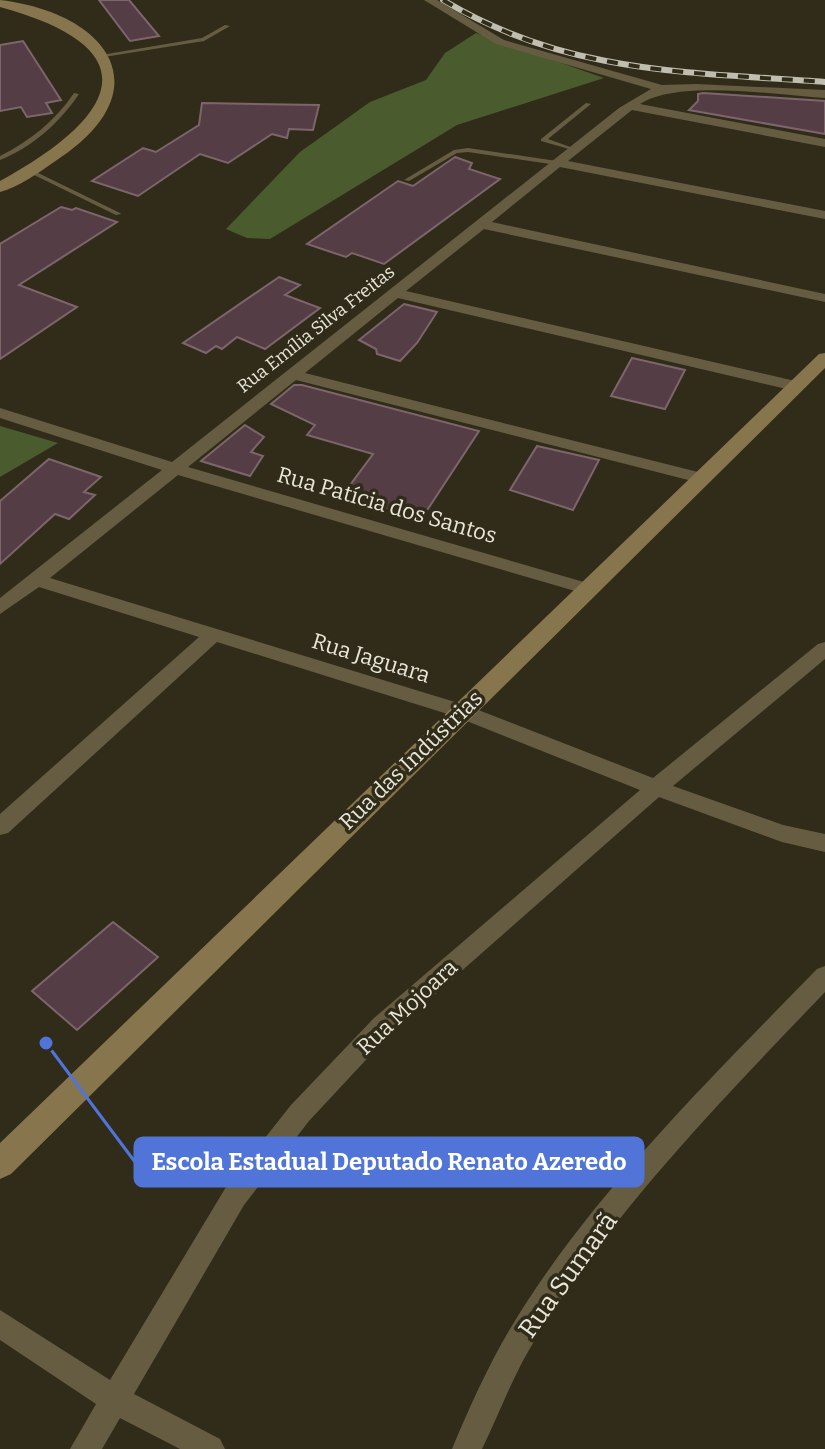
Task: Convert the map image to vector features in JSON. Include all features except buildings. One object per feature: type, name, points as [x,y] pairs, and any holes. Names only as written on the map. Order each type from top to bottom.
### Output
[{"type":"street","points":[[429,0],[500,42],[662,89],[696,87],[825,94]]},
{"type":"street","points":[[0,3],[38,13],[74,29],[104,55],[112,75],[109,93],[86,129],[30,171],[0,187]]},
{"type":"street","name":"Rua Emília Silva Freitas","points":[[0,608],[557,163],[630,106],[662,89]]},
{"type":"street","points":[[630,106],[825,143]]},
{"type":"street","points":[[557,163],[825,215]]},
{"type":"street","points":[[480,224],[825,298]]},
{"type":"street","points":[[394,293],[795,386]]},
{"type":"street","name":"Rua das Indústrias","points":[[0,1164],[825,358]]},
{"type":"street","points":[[292,374],[700,478]]},
{"type":"street","name":"Rua Patícia dos Santos","points":[[0,413],[173,468],[588,589]]},
{"type":"street","name":"Rua Jaguara","points":[[34,579],[461,711],[656,788],[782,833],[825,843]]},
{"type":"street","points":[[0,827],[213,635]]},
{"type":"street","name":"Rua Mojoara","points":[[85,1449],[235,1196],[300,1113],[382,1026],[656,788],[825,649]]},
{"type":"street","name":"Rua Sumarã","points":[[467,1449],[527,1326],[602,1223],[718,1087],[825,976]]},
{"type":"street","points":[[0,1324],[114,1399],[210,1449]]},
{"type":"lane","points":[[104,55],[204,39],[227,26]]},
{"type":"lane","points":[[0,158],[36,137],[76,94]]},
{"type":"lane","points":[[574,150],[543,140],[588,104]]},
{"type":"lane","points":[[407,180],[456,151],[468,150],[557,163]]},
{"type":"lane","points":[[30,171],[118,214]]},
{"type":"green space","points":[[476,33],[604,78],[457,125],[270,239],[247,238],[226,229],[300,152],[370,102],[426,80],[445,53]]},
{"type":"green space","points":[[0,426],[58,443],[0,477]]},
{"type":"railway","points":[[443,0],[535,43],[582,56],[676,71],[825,82]]},
{"type":"place","name":"Escola Estadual Deputado Renato Azeredo","points":[[46,1043]]}]
